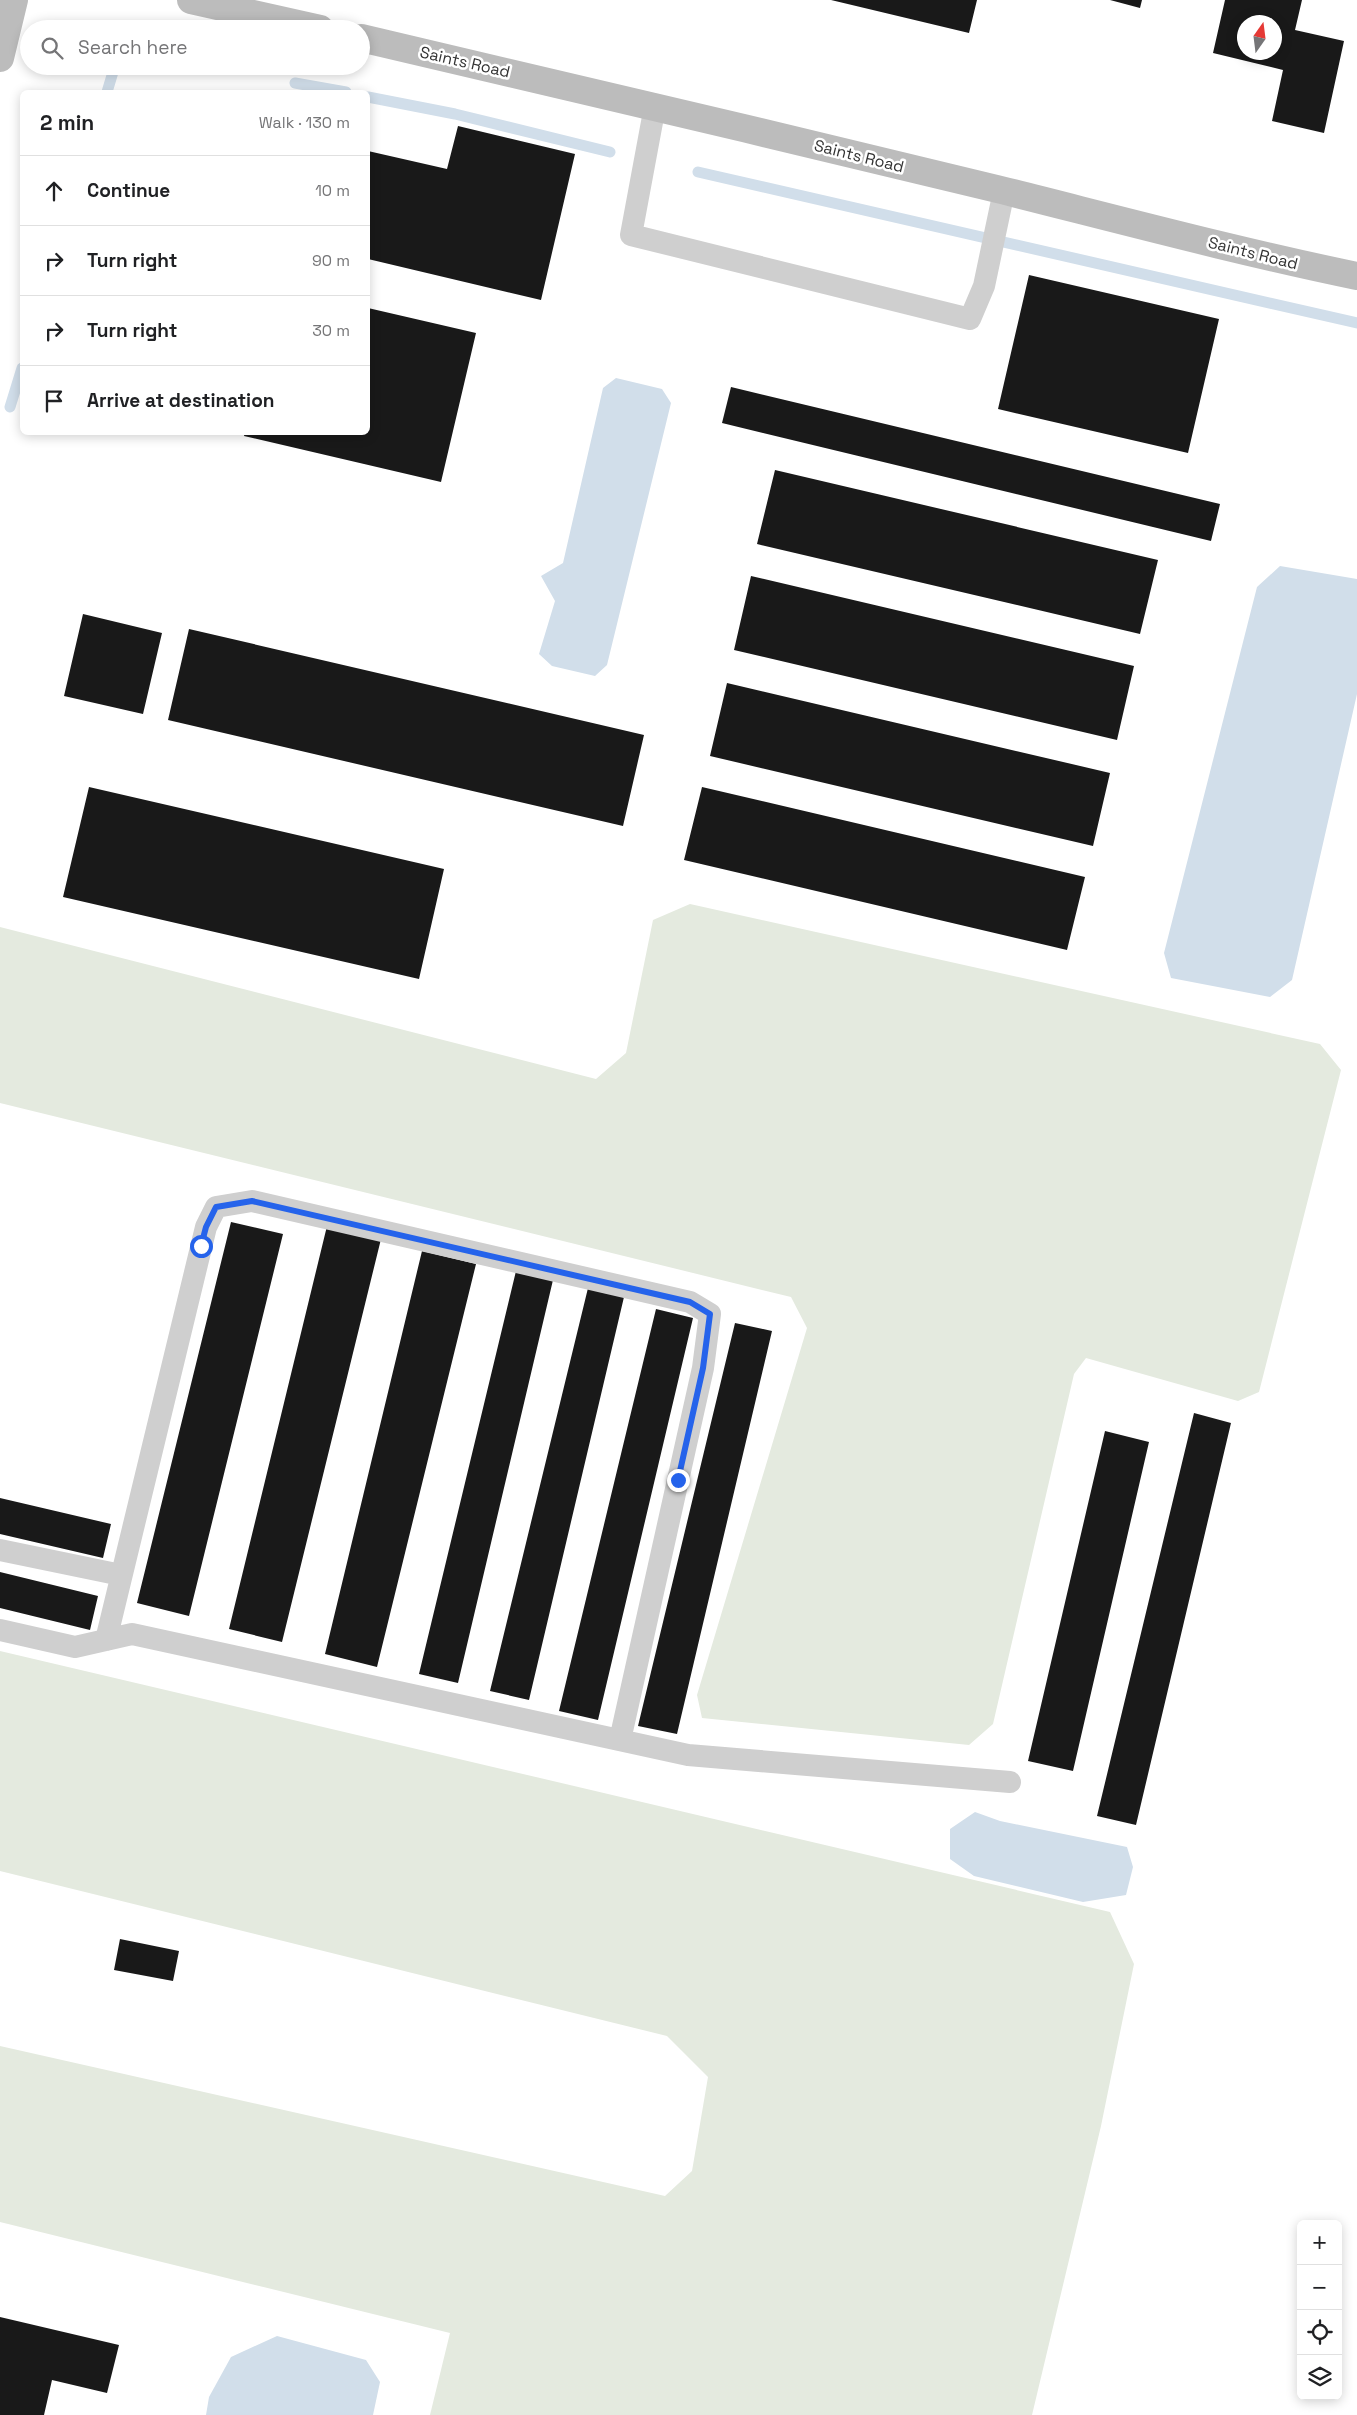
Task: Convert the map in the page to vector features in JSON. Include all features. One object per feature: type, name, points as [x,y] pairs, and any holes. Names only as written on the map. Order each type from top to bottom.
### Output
[{"type":"street","points":[[0,58],[14,0]]},
{"type":"street","points":[[192,0],[280,20]]},
{"type":"street","name":"Saints Road","points":[[370,40],[656,106],[1291,263],[1357,276]]},
{"type":"lane","points":[[656,106],[631,235],[970,319],[984,286],[1004,191]]},
{"type":"lane","points":[[106,1640],[206,1227],[216,1207],[252,1201],[690,1302],[710,1314],[703,1368],[620,1740]]},
{"type":"lane","points":[[0,1550],[121,1575]]},
{"type":"lane","points":[[0,1630],[75,1647],[132,1634],[688,1756],[1010,1782]]},
{"type":"shaded area","points":[[616,378],[662,389],[671,403],[607,665],[595,676],[552,666],[539,654],[555,601],[541,576],[563,563],[603,388]]},
{"type":"shaded area","points":[[1280,566],[1357,579],[1357,694],[1292,980],[1270,997],[1171,978],[1164,953],[1257,587]]},
{"type":"shaded area","points":[[690,904],[1320,1044],[1341,1070],[1259,1392],[1238,1401],[1086,1358],[1074,1374],[993,1724],[969,1745],[702,1718],[697,1695],[807,1328],[791,1297],[0,1103],[0,927],[596,1079],[626,1053],[653,920]]},
{"type":"shaded area","points":[[0,1651],[1110,1912],[1134,1964],[1101,2126],[1032,2415],[430,2415],[450,2333],[0,2222],[0,2046],[665,2196],[692,2171],[708,2077],[667,2036],[0,1871]]},
{"type":"shaded area","points":[[975,1812],[1000,1821],[1127,1847],[1133,1867],[1126,1895],[1083,1902],[974,1876],[950,1859],[950,1829]]},
{"type":"shaded area","points":[[277,2336],[366,2360],[380,2382],[373,2415],[206,2415],[209,2397],[231,2357]]},
{"type":"building","points":[[831,0],[977,0],[969,33]]},
{"type":"building","points":[[1110,0],[1142,0],[1140,8]]},
{"type":"building","points":[[1225,0],[1302,0],[1295,30],[1344,41],[1324,133],[1272,121],[1283,70],[1242,60],[1282,60],[1282,15],[1237,15],[1237,59],[1213,53]]},
{"type":"building","points":[[458,126],[575,154],[541,300],[370,259],[370,151],[447,169]]},
{"type":"building","points":[[1029,275],[1219,319],[1188,453],[998,409]]},
{"type":"building","points":[[370,308],[476,333],[441,482],[244,436],[370,435]]},
{"type":"building","points":[[731,387],[1220,504],[1211,541],[722,423]]},
{"type":"building","points":[[775,470],[1158,560],[1140,634],[757,544]]},
{"type":"building","points":[[751,576],[1134,666],[1117,740],[734,650]]},
{"type":"building","points":[[83,614],[162,633],[143,714],[64,696]]},
{"type":"building","points":[[189,629],[644,735],[623,826],[168,720]]},
{"type":"building","points":[[727,683],[1110,773],[1093,846],[710,756]]},
{"type":"building","points":[[89,787],[444,869],[419,979],[63,897]]},
{"type":"building","points":[[702,787],[1085,877],[1067,950],[684,860]]},
{"type":"building","points":[[231,1222],[283,1234],[189,1616],[137,1603]]},
{"type":"building","points":[[327,1226],[381,1239],[282,1642],[229,1629]]},
{"type":"building","points":[[422,1251],[476,1264],[377,1667],[325,1654]]},
{"type":"building","points":[[516,1271],[553,1280],[458,1683],[419,1674]]},
{"type":"building","points":[[588,1288],[624,1297],[529,1700],[490,1691]]},
{"type":"building","points":[[656,1309],[693,1318],[598,1720],[559,1711]]},
{"type":"building","points":[[735,1323],[772,1331],[677,1734],[638,1726]]},
{"type":"building","points":[[1194,1413],[1231,1423],[1136,1825],[1097,1816]]},
{"type":"building","points":[[1105,1431],[1149,1442],[1073,1771],[1028,1761]]},
{"type":"building","points":[[0,1498],[111,1524],[103,1558],[0,1534]]},
{"type":"building","points":[[0,1572],[98,1596],[90,1630],[0,1608]]},
{"type":"building","points":[[120,1939],[179,1951],[173,1981],[114,1970]]},
{"type":"building","points":[[0,2317],[119,2345],[107,2393],[52,2380],[44,2415],[0,2415]]},
{"type":"waterway","points":[[108,90],[112,75]]},
{"type":"waterway","points":[[295,83],[335,90]]},
{"type":"waterway","points":[[370,97],[455,114],[610,152]]},
{"type":"waterway","points":[[698,172],[1357,323]]},
{"type":"waterway","points":[[10,407],[20,374]]},
{"type":"route","points":[[201,1246],[206,1227],[216,1207],[252,1201],[690,1302],[710,1314],[703,1368],[678,1480]]}]
